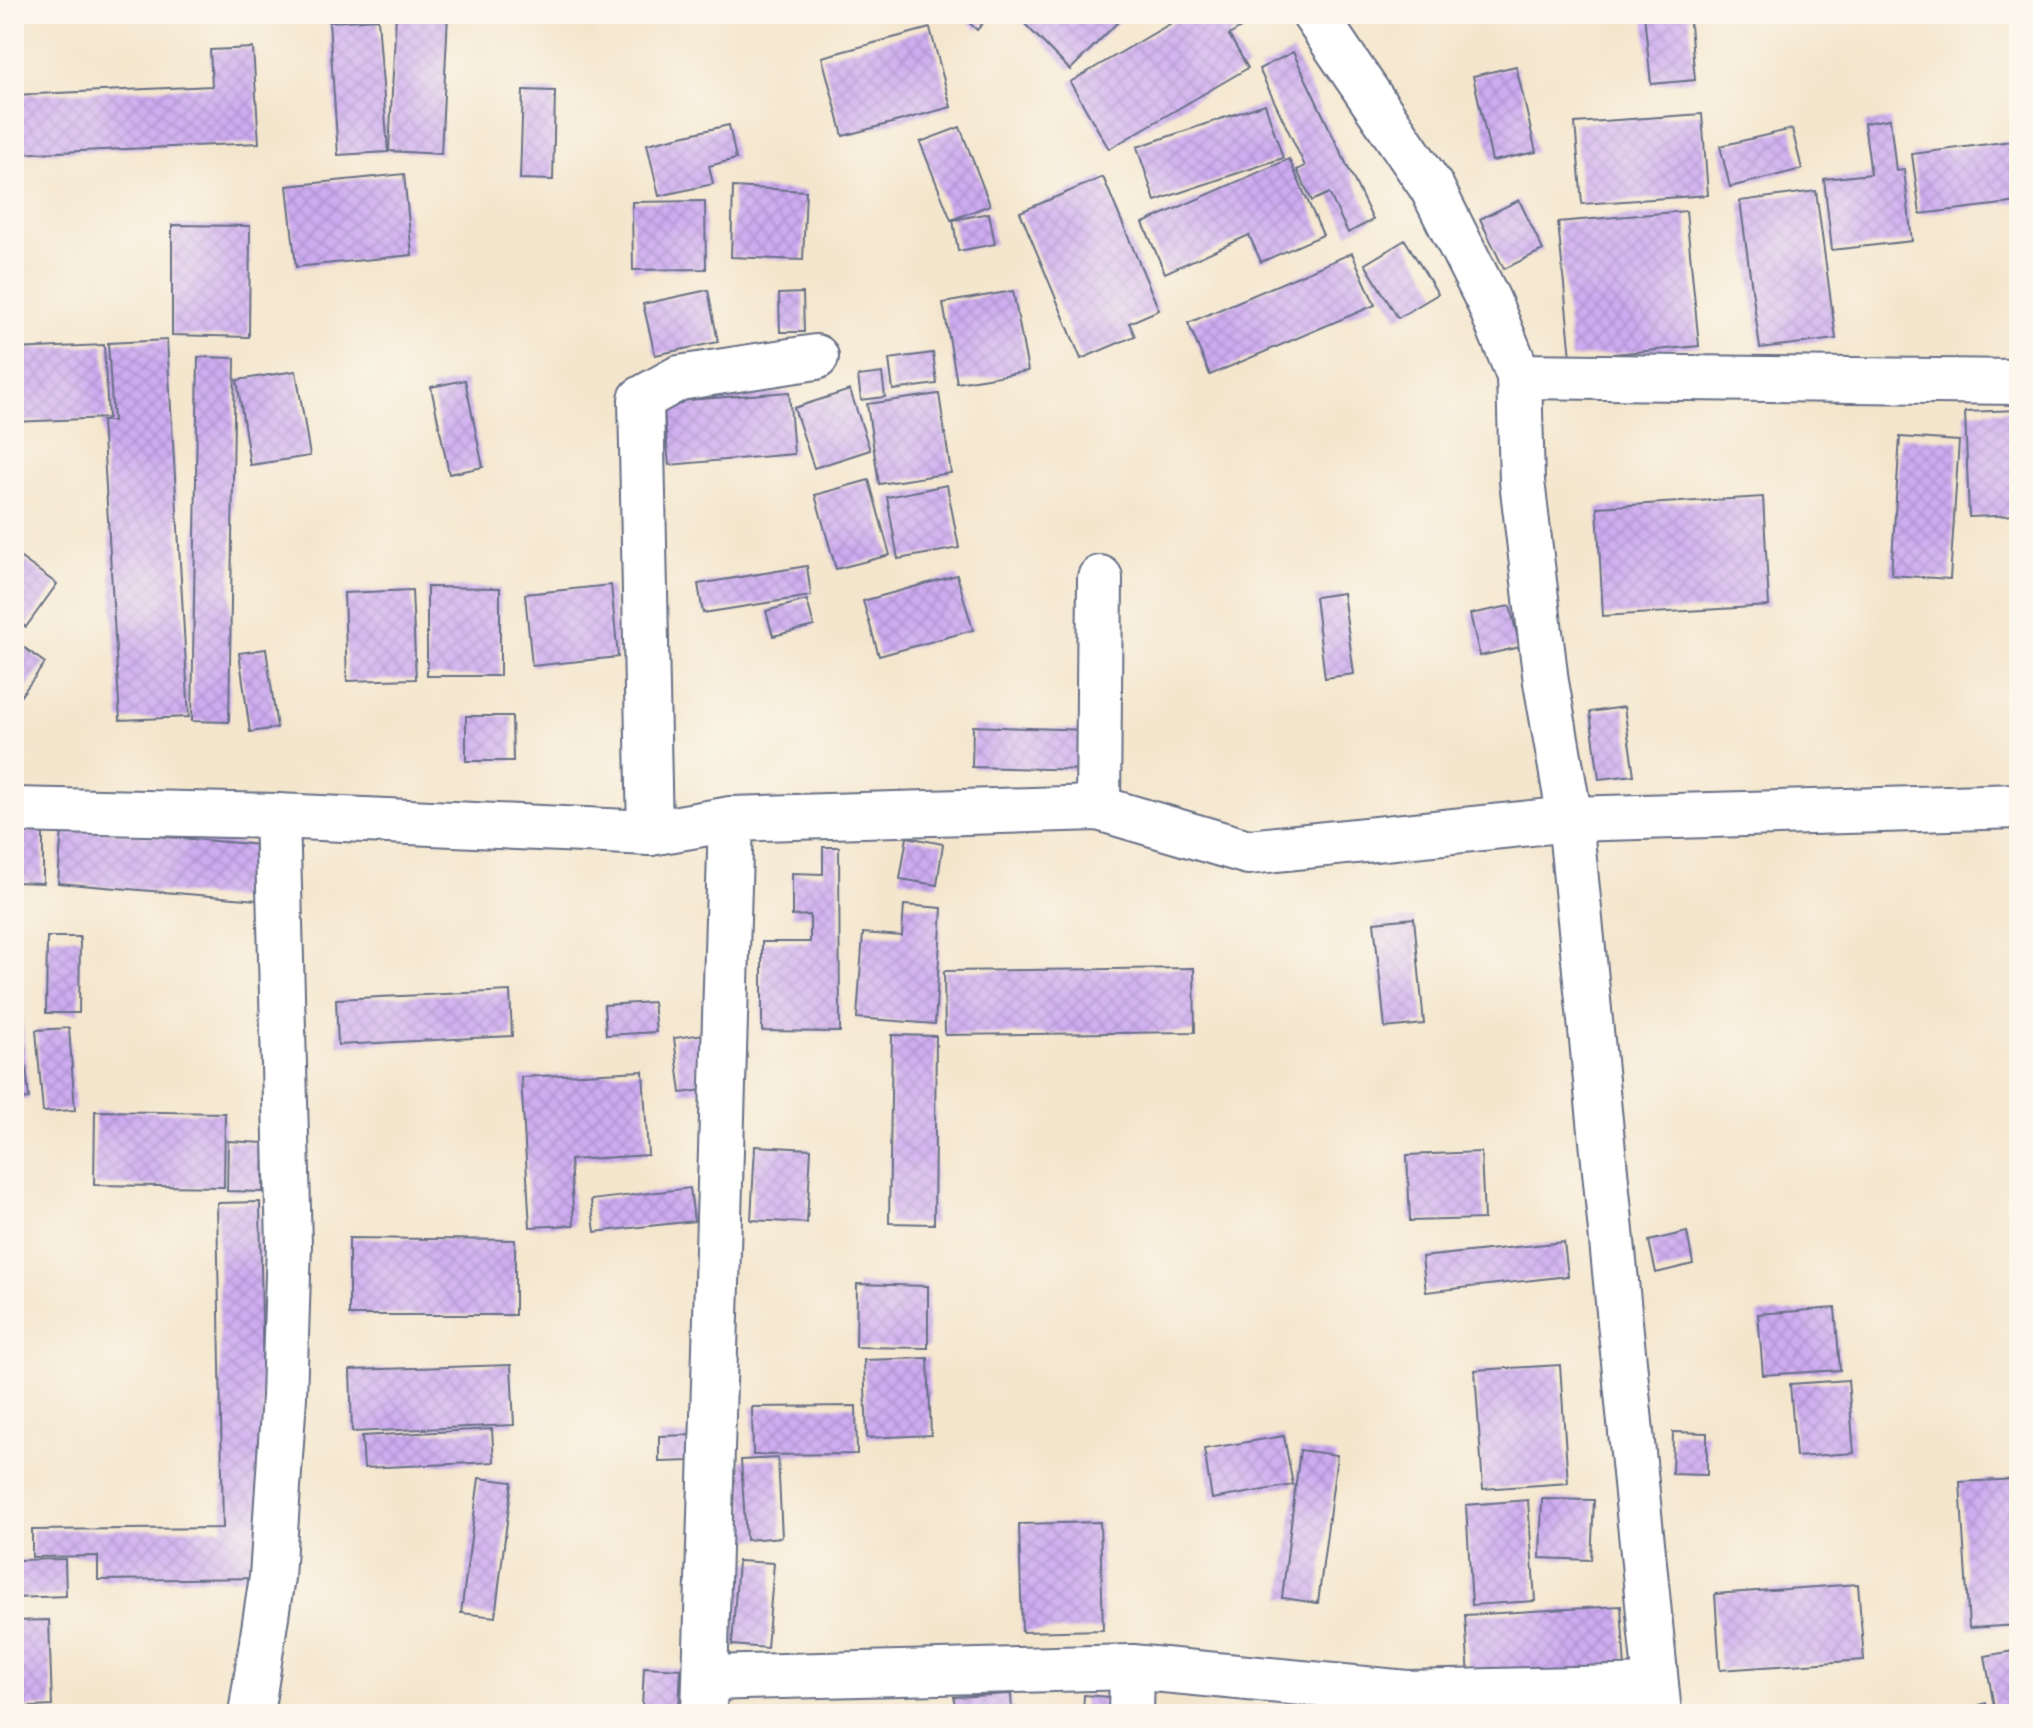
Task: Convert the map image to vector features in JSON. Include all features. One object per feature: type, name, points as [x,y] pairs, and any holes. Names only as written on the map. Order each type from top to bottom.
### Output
[{"type":"street","points":[[731,819],[705,1696],[1132,1667],[1407,1693],[1658,1701],[1570,819],[1546,682],[1522,481],[1519,376],[1488,300],[1432,188],[1314,14]]},
{"type":"street","points":[[650,833],[641,399],[679,378],[816,357]]},
{"type":"street","points":[[1519,376],[2019,382]]},
{"type":"street","points":[[1098,808],[1100,578]]},
{"type":"street","points":[[14,810],[277,816],[650,833],[731,819],[1098,808],[1248,852],[1570,819],[2019,806]]},
{"type":"street","points":[[251,1714],[272,1577],[289,1244],[277,816]]},
{"type":"street","points":[[1131,1714],[1132,1667]]},
{"type":"building","points":[[396,14],[448,14],[441,154],[389,151]]},
{"type":"building","points":[[960,14],[991,14],[977,30]]},
{"type":"building","points":[[1026,14],[1126,14],[1070,70],[1020,19]]},
{"type":"building","points":[[1187,14],[1246,14],[1251,22],[1229,35],[1248,68],[1109,149],[1070,82]]},
{"type":"building","points":[[1644,14],[1689,14],[1695,80],[1651,84]]},
{"type":"building","points":[[378,19],[388,152],[338,155],[329,22]]},
{"type":"building","points":[[930,28],[951,107],[843,136],[822,57]]},
{"type":"building","points":[[253,48],[259,143],[14,154],[14,95],[212,86],[210,50]]},
{"type":"building","points":[[1293,52],[1373,220],[1348,233],[1329,193],[1312,201],[1297,170],[1305,166],[1259,69]]},
{"type":"building","points":[[1516,66],[1536,152],[1492,161],[1473,76]]},
{"type":"building","points":[[523,90],[555,91],[553,180],[520,179]]},
{"type":"building","points":[[1265,104],[1283,158],[1155,201],[1137,147]]},
{"type":"building","points":[[1702,114],[1708,195],[1582,204],[1575,123]]},
{"type":"building","points":[[1890,119],[1896,171],[1904,170],[1912,241],[1832,250],[1824,179],[1871,174],[1864,123]]},
{"type":"building","points":[[729,125],[736,159],[709,166],[713,184],[659,196],[647,144]]},
{"type":"building","points":[[960,127],[990,205],[951,220],[920,142]]},
{"type":"building","points":[[1792,129],[1802,169],[1730,187],[1720,146]]},
{"type":"building","points":[[2019,140],[2019,202],[1920,214],[1912,154]]},
{"type":"building","points":[[1289,159],[1323,235],[1261,262],[1249,235],[1165,273],[1143,223]]},
{"type":"building","points":[[404,174],[412,255],[296,267],[287,186]]},
{"type":"building","points":[[1103,177],[1159,310],[1129,323],[1135,336],[1081,359],[1020,212]]},
{"type":"building","points":[[733,187],[806,191],[803,260],[731,257]]},
{"type":"building","points":[[1816,191],[1836,339],[1760,348],[1740,201]]},
{"type":"building","points":[[1519,200],[1543,250],[1504,269],[1480,219]]},
{"type":"building","points":[[705,201],[706,269],[633,270],[632,202]]},
{"type":"building","points":[[1686,211],[1699,346],[1571,358],[1558,222]]},
{"type":"building","points":[[989,213],[995,244],[958,251],[953,220]]},
{"type":"building","points":[[172,225],[250,226],[249,337],[172,335]]},
{"type":"building","points":[[1405,240],[1438,294],[1398,318],[1365,264]]},
{"type":"building","points":[[1352,253],[1375,305],[1210,375],[1188,323]]},
{"type":"building","points":[[708,290],[718,342],[655,355],[643,304]]},
{"type":"building","points":[[1013,291],[1028,371],[957,383],[943,303]]},
{"type":"building","points":[[803,293],[804,332],[780,332],[779,294]]},
{"type":"building","points":[[167,340],[189,717],[120,720],[102,421],[113,421],[108,343]]},
{"type":"building","points":[[104,345],[108,418],[14,422],[14,349]]},
{"type":"building","points":[[933,353],[937,384],[893,390],[889,359]]},
{"type":"building","points":[[198,357],[235,358],[229,722],[192,721]]},
{"type":"building","points":[[296,371],[310,456],[250,465],[237,380]]},
{"type":"building","points":[[882,373],[885,397],[861,400],[858,376]]},
{"type":"building","points":[[465,380],[483,467],[449,474],[431,387]]},
{"type":"building","points":[[850,390],[870,450],[814,468],[794,408]]},
{"type":"building","points":[[789,392],[794,454],[669,465],[663,402]]},
{"type":"building","points":[[939,394],[951,473],[879,484],[867,404]]},
{"type":"building","points":[[2019,410],[2019,515],[1969,517],[1965,412]]},
{"type":"building","points":[[1900,437],[1959,441],[1950,579],[1891,575]]},
{"type":"building","points":[[869,480],[890,555],[836,569],[815,495]]},
{"type":"building","points":[[947,485],[959,548],[898,559],[887,497]]},
{"type":"building","points":[[1763,497],[1769,606],[1603,616],[1597,507]]},
{"type":"building","points":[[14,553],[57,584],[26,627],[14,619]]},
{"type":"building","points":[[807,566],[811,596],[703,613],[698,584]]},
{"type":"building","points":[[957,575],[973,630],[879,656],[863,601]]},
{"type":"building","points":[[611,585],[618,657],[532,666],[525,594]]},
{"type":"building","points":[[427,587],[500,588],[500,676],[427,676]]},
{"type":"building","points":[[412,590],[416,679],[347,681],[344,593]]},
{"type":"building","points":[[1343,593],[1354,674],[1325,678],[1315,597]]},
{"type":"building","points":[[807,600],[814,626],[773,636],[766,611]]},
{"type":"building","points":[[1510,606],[1520,647],[1480,656],[1470,614]]},
{"type":"building","points":[[14,640],[45,663],[14,705]]},
{"type":"building","points":[[266,649],[277,728],[250,732],[239,653]]},
{"type":"building","points":[[1624,707],[1634,775],[1599,779],[1590,712]]},
{"type":"building","points":[[466,716],[512,716],[513,761],[466,761]]},
{"type":"building","points":[[973,726],[1088,730],[1087,770],[972,767]]},
{"type":"building","points":[[62,828],[261,845],[257,900],[58,883]]},
{"type":"building","points":[[14,830],[43,830],[43,883],[14,882]]},
{"type":"building","points":[[907,837],[943,844],[937,885],[900,879]]},
{"type":"building","points":[[823,847],[839,847],[840,1032],[762,1031],[762,942],[810,942],[810,915],[792,916],[792,873],[823,874]]},
{"type":"building","points":[[904,905],[942,908],[935,1024],[857,1018],[863,933],[902,936]]},
{"type":"building","points":[[1414,918],[1424,1024],[1385,1028],[1374,922]]},
{"type":"building","points":[[47,937],[80,937],[79,1013],[46,1013]]},
{"type":"building","points":[[1194,968],[1195,1032],[945,1035],[944,971]]},
{"type":"building","points":[[510,991],[512,1036],[338,1045],[336,999]]},
{"type":"building","points":[[653,1002],[656,1032],[606,1035],[604,1005]]},
{"type":"building","points":[[22,1019],[29,1099],[14,1100],[14,1020]]},
{"type":"building","points":[[69,1028],[75,1110],[43,1112],[36,1030]]},
{"type":"building","points":[[704,1034],[712,1089],[681,1093],[674,1038]]},
{"type":"building","points":[[892,1035],[936,1036],[934,1224],[889,1223]]},
{"type":"building","points":[[643,1071],[648,1155],[570,1160],[574,1225],[530,1227],[521,1077]]},
{"type":"building","points":[[95,1111],[225,1113],[224,1187],[94,1185]]},
{"type":"building","points":[[228,1141],[264,1143],[263,1192],[227,1191]]},
{"type":"building","points":[[755,1146],[811,1149],[807,1223],[751,1220]]},
{"type":"building","points":[[1481,1152],[1484,1219],[1410,1221],[1407,1155]]},
{"type":"building","points":[[690,1188],[694,1221],[595,1232],[591,1200]]},
{"type":"building","points":[[260,1202],[266,1578],[98,1580],[98,1556],[32,1557],[32,1530],[223,1528],[217,1203]]},
{"type":"building","points":[[1687,1232],[1693,1264],[1656,1273],[1649,1241]]},
{"type":"building","points":[[349,1238],[515,1240],[515,1315],[349,1315]]},
{"type":"building","points":[[1564,1242],[1568,1276],[1426,1292],[1422,1257]]},
{"type":"building","points":[[857,1284],[928,1286],[928,1348],[856,1347]]},
{"type":"building","points":[[1835,1308],[1840,1370],[1763,1375],[1758,1314]]},
{"type":"building","points":[[928,1358],[931,1435],[867,1438],[864,1360]]},
{"type":"building","points":[[511,1365],[514,1425],[352,1432],[350,1370]]},
{"type":"building","points":[[1560,1365],[1568,1483],[1483,1489],[1475,1370]]},
{"type":"building","points":[[1848,1380],[1854,1453],[1796,1457],[1790,1384]]},
{"type":"building","points":[[856,1406],[857,1454],[753,1455],[752,1407]]},
{"type":"building","points":[[492,1429],[494,1462],[364,1468],[362,1436]]},
{"type":"building","points":[[1673,1432],[1707,1433],[1707,1475],[1672,1474]]},
{"type":"building","points":[[692,1435],[692,1461],[659,1462],[659,1436]]},
{"type":"building","points":[[1284,1436],[1293,1485],[1212,1499],[1204,1449]]},
{"type":"building","points":[[1300,1450],[1337,1455],[1318,1603],[1282,1598]]},
{"type":"building","points":[[778,1458],[782,1537],[746,1540],[741,1460]]},
{"type":"building","points":[[479,1478],[512,1482],[495,1617],[461,1613]]},
{"type":"building","points":[[2019,1479],[2019,1625],[1969,1628],[1960,1482]]},
{"type":"building","points":[[1542,1499],[1594,1500],[1591,1560],[1540,1558]]},
{"type":"building","points":[[1528,1500],[1535,1601],[1472,1605],[1466,1505]]},
{"type":"building","points":[[1100,1522],[1103,1630],[1022,1632],[1019,1524]]},
{"type":"building","points":[[14,1524],[17,1524],[18,1560],[65,1559],[66,1596],[14,1598]]},
{"type":"building","points":[[738,1561],[774,1563],[767,1648],[732,1645]]},
{"type":"building","points":[[1858,1584],[1864,1660],[1720,1670],[1715,1594]]},
{"type":"building","points":[[1621,1606],[1625,1670],[1469,1678],[1465,1615]]},
{"type":"building","points":[[49,1620],[52,1706],[14,1708],[14,1621]]},
{"type":"building","points":[[2019,1650],[2019,1703],[1994,1707],[1985,1656]]},
{"type":"building","points":[[644,1667],[681,1669],[679,1709],[642,1707]]},
{"type":"building","points":[[1011,1694],[1012,1714],[955,1714],[954,1697]]},
{"type":"building","points":[[1084,1695],[1122,1698],[1121,1714],[1083,1714]]},
{"type":"building","points":[[1986,1703],[1989,1714],[1954,1714],[1954,1713]]}]
